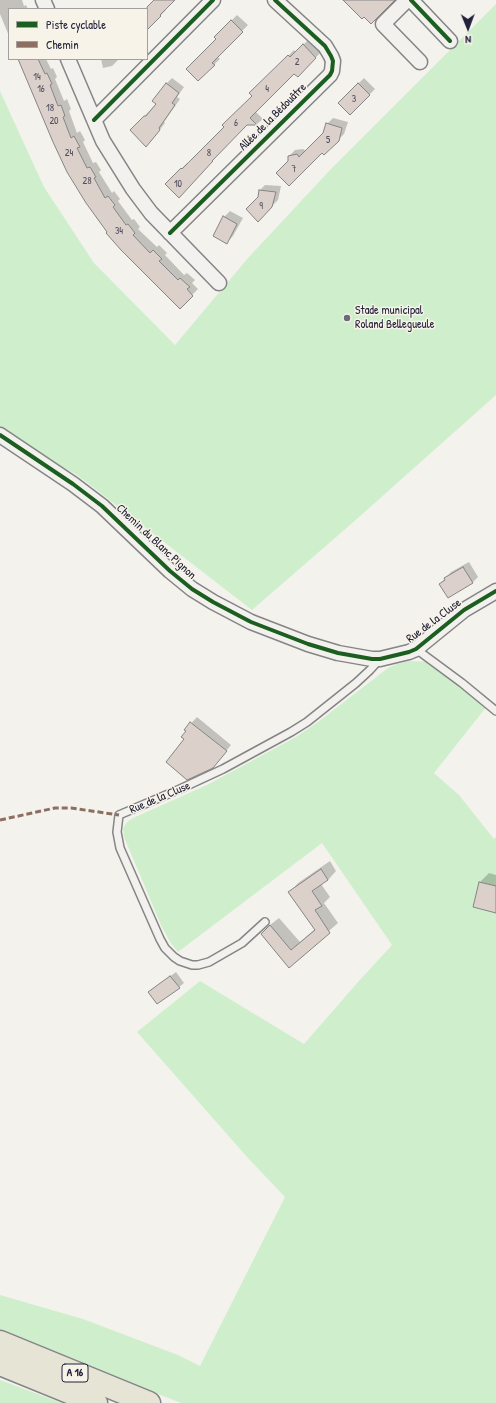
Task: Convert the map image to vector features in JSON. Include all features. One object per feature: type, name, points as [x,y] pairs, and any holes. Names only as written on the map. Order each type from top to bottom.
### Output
[{"type":"highway","name":"A 16","points":[[0,1342],[149,1403]]},
{"type":"highway","name":"A 16","points":[[0,1364],[96,1403]]},
{"type":"street","points":[[94,120],[213,0]]},
{"type":"street","name":"Allée de la Bédouâtre","points":[[170,233],[330,75],[332,71],[333,61],[328,51],[287,9],[275,0]]},
{"type":"street","points":[[407,0],[383,24],[420,62]]},
{"type":"street","points":[[411,0],[450,41]]},
{"type":"street","points":[[68,60],[110,153],[133,189],[151,213],[220,283]]},
{"type":"street","name":"Chemin du Blanc Pignon","points":[[0,435],[73,484],[102,506],[170,571],[192,589],[213,602],[251,622],[297,640],[338,653],[380,659]]},
{"type":"street","name":"Rue de la Cluse","points":[[380,659],[416,649],[456,616],[496,591]]},
{"type":"lane","points":[[416,649],[462,683],[496,711]]},
{"type":"lane","name":"Rue de la Cluse","points":[[265,922],[242,943],[209,962],[198,965],[186,963],[170,954],[160,939],[120,848],[117,832],[119,815],[223,769],[308,722],[356,683],[380,659]]},
{"type":"green space","name":"Stade municipal Roland Bellegueule","points":[[496,4],[496,395],[252,610],[77,475],[11,438],[0,430],[0,91],[44,187],[94,263],[175,345],[248,258],[330,170]]},
{"type":"green space","points":[[409,661],[441,662],[491,701],[434,773],[459,795],[494,839],[496,837],[496,1403],[181,1403],[0,1332],[0,1295],[83,1319],[178,1355],[200,1366],[285,1197],[247,1157],[137,1032],[200,981],[304,1044],[392,945],[322,843],[178,952],[170,942],[161,925],[124,837],[123,828],[127,822],[133,818],[207,785],[296,737],[318,722],[388,668]]},
{"type":"green space","points":[[0,1380],[62,1403],[0,1403]]},
{"type":"building","points":[[154,0],[175,0],[148,29],[147,7]]},
{"type":"building","points":[[343,0],[395,0],[371,24],[364,17],[362,19]]},
{"type":"building","points":[[231,20],[243,32],[212,63],[215,65],[198,81],[186,69],[216,39],[214,37]]},
{"type":"building","points":[[303,44],[316,58],[298,77],[294,74],[250,118],[257,125],[247,125],[179,198],[165,184],[224,127],[222,125],[252,96],[249,93],[288,55],[290,57]]},
{"type":"building","points":[[18,60],[38,60],[52,84],[50,85],[58,106],[61,105],[65,116],[63,117],[71,138],[74,136],[80,147],[77,148],[87,168],[90,167],[96,177],[94,178],[105,198],[108,196],[115,205],[113,207],[126,225],[128,224],[135,233],[133,235],[150,253],[153,250],[162,259],[159,261],[178,280],[180,278],[190,287],[187,289],[193,296],[180,309],[106,233],[107,232],[86,203],[67,172]]},
{"type":"building","points":[[166,83],[179,93],[172,103],[175,105],[159,128],[160,130],[146,147],[130,130],[144,116],[146,116],[156,104],[152,101]]},
{"type":"building","points":[[358,83],[370,95],[350,115],[338,103]]},
{"type":"building","points":[[326,123],[342,128],[339,141],[324,155],[322,153],[289,186],[276,173],[288,161],[288,156],[297,154],[299,157],[323,133]]},
{"type":"building","points":[[259,190],[276,192],[272,207],[258,222],[246,209],[258,197]]},
{"type":"building","points":[[223,216],[237,224],[227,244],[213,236]]},
{"type":"building","points":[[463,567],[473,583],[448,598],[439,584],[445,580],[444,578]]},
{"type":"building","points":[[190,722],[227,751],[213,768],[187,780],[166,762],[184,739],[181,737],[186,731],[184,730]]},
{"type":"building","points":[[321,869],[328,880],[312,891],[322,906],[315,910],[330,933],[289,968],[261,934],[270,925],[291,950],[315,930],[288,892]]},
{"type":"building","points":[[479,882],[496,886],[496,913],[473,907]]},
{"type":"building","points":[[170,976],[180,988],[157,1004],[148,992]]},
{"type":"marked path","points":[[0,820],[55,808],[71,808],[119,815]]},
{"type":"cycle path","points":[[94,120],[213,0]]},
{"type":"cycle path","points":[[170,233],[330,75],[332,71],[333,61],[325,46],[275,0]]},
{"type":"cycle path","points":[[411,0],[450,41]]},
{"type":"cycle path","points":[[0,435],[73,484],[102,506],[170,571],[192,589],[251,622],[308,644],[338,653],[372,659],[380,659],[409,652],[416,649],[464,610],[496,591]]},
{"type":"place","name":"Stade municipal Roland Bellegueule","points":[[347,318]]}]
